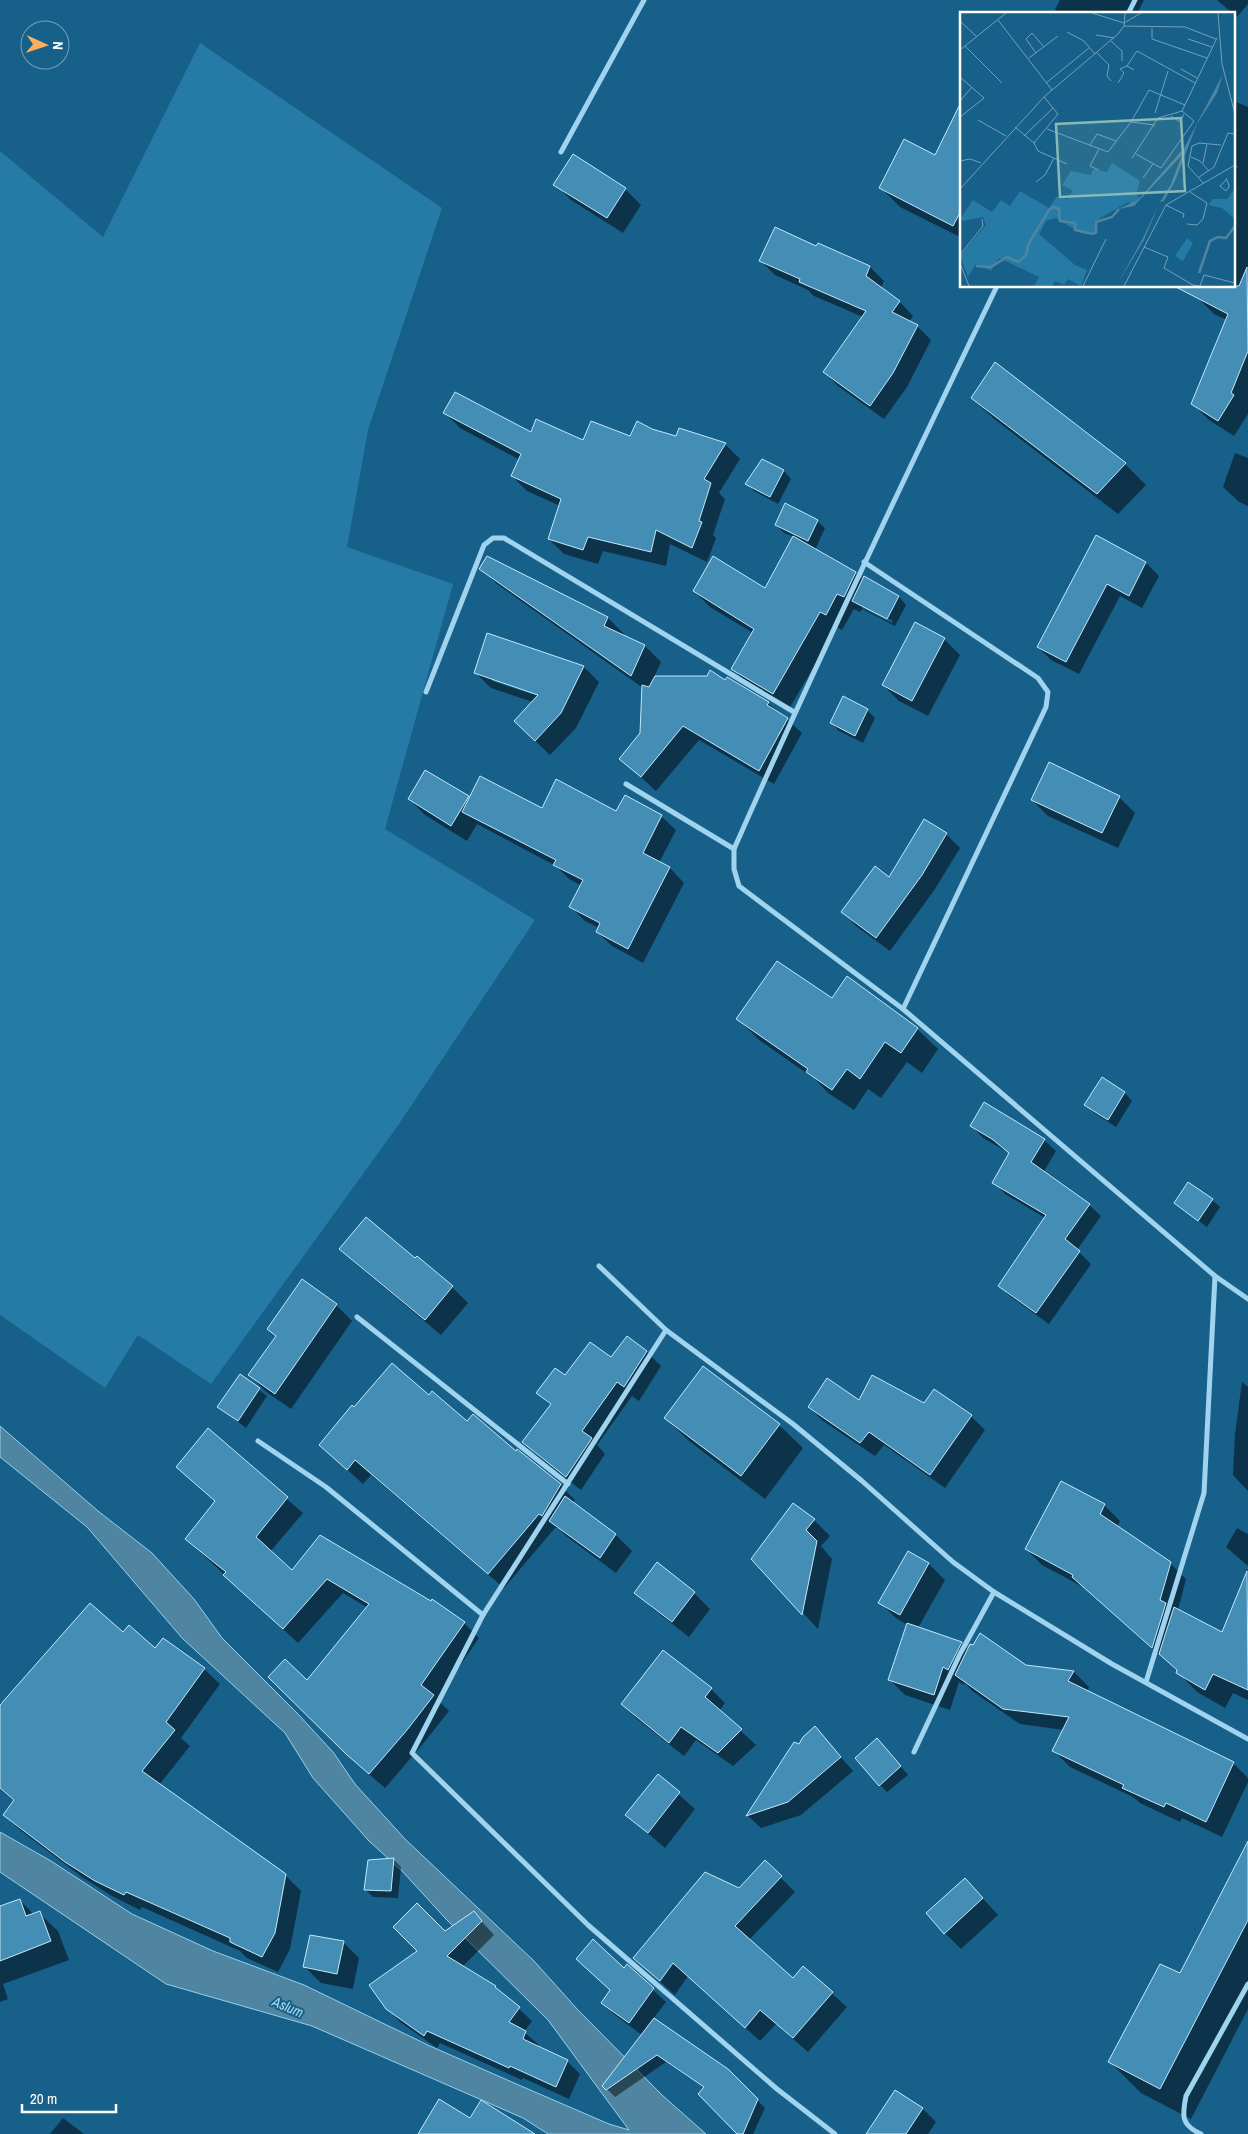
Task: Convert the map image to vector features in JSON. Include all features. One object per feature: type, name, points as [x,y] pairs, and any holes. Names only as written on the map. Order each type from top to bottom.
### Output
[{"type":"street","points":[[561,152],[644,0]]},
{"type":"street","points":[[1129,12],[1135,0]]},
{"type":"street","points":[[996,288],[794,712],[734,849],[734,869],[739,886],[903,1009],[1215,1276],[1248,1299]]},
{"type":"street","points":[[426,692],[484,545],[493,538],[504,538],[794,712]]},
{"type":"street","points":[[864,562],[1038,678],[1048,692],[1046,707],[903,1009]]},
{"type":"street","points":[[626,784],[734,849]]},
{"type":"street","points":[[599,1266],[666,1330],[793,1424],[862,1481],[953,1562],[994,1592],[1112,1664],[1248,1739]]},
{"type":"street","points":[[1146,1682],[1204,1493],[1215,1276]]},
{"type":"street","points":[[357,1317],[568,1484]]},
{"type":"street","points":[[666,1330],[483,1615],[412,1753],[588,1925],[777,2089],[835,2134]]},
{"type":"street","points":[[258,1441],[326,1487],[483,1615]]},
{"type":"street","points":[[914,1752],[960,1654],[994,1592]]},
{"type":"street","points":[[1201,2134],[1184,2122],[1183,2110],[1186,2096],[1248,1984]]},
{"type":"shaded area","points":[[200,43],[442,208],[368,430],[347,547],[453,584],[385,829],[535,920],[397,1127],[211,1384],[138,1335],[105,1388],[0,1315],[0,151],[103,237]]},
{"type":"water","name":"Aslum","points":[[0,1426],[98,1511],[152,1553],[194,1599],[222,1638],[333,1752],[355,1784],[405,1839],[534,1961],[578,2010],[662,2095],[706,2134],[548,2134],[523,2118],[312,2026],[166,1984],[0,1872],[0,1832],[51,1861],[132,1914],[213,1951],[304,1985],[430,2046],[609,2124],[629,2130],[548,2020],[446,1919],[402,1871],[369,1841],[313,1778],[285,1733],[182,1638],[87,1527],[0,1457]]},
{"type":"building","points":[[960,104],[960,213],[953,226],[879,188],[904,139],[935,155]]},
{"type":"building","points":[[573,154],[626,188],[607,218],[553,185]]},
{"type":"building","points":[[775,227],[816,246],[818,243],[870,266],[866,276],[900,301],[892,312],[918,325],[893,373],[870,406],[823,372],[866,311],[799,282],[800,279],[759,261]]},
{"type":"building","points":[[1247,267],[1248,351],[1231,393],[1234,395],[1218,421],[1191,404],[1228,314],[1178,288],[1236,288],[1236,286],[1239,286]]},
{"type":"building","points":[[995,362],[1126,463],[1097,494],[971,398]]},
{"type":"building","points":[[455,392],[531,432],[536,419],[583,440],[591,421],[630,436],[637,421],[652,429],[676,436],[679,428],[726,443],[704,479],[711,483],[699,521],[702,522],[692,548],[656,530],[651,552],[588,537],[583,550],[548,539],[561,499],[511,476],[521,454],[443,413]]},
{"type":"building","points":[[762,459],[784,470],[770,497],[745,484]]},
{"type":"building","points":[[785,503],[818,520],[808,541],[775,525]]},
{"type":"building","points":[[1096,535],[1146,562],[1129,596],[1107,584],[1066,662],[1037,647]]},
{"type":"building","points":[[793,536],[856,572],[844,597],[837,594],[826,615],[820,612],[773,694],[731,669],[754,629],[693,591],[713,556],[765,588]]},
{"type":"building","points":[[487,556],[608,617],[604,626],[645,645],[631,676],[479,569]]},
{"type":"building","points":[[864,576],[899,596],[887,619],[852,601]]},
{"type":"building","points":[[915,622],[945,638],[912,701],[882,685]]},
{"type":"building","points":[[487,633],[584,666],[561,713],[535,741],[514,721],[538,695],[474,673]]},
{"type":"building","points":[[710,670],[725,680],[727,677],[769,702],[767,705],[788,718],[759,771],[683,726],[641,777],[619,759],[640,733],[642,685],[649,687],[655,676],[707,676]]},
{"type":"building","points":[[843,696],[868,709],[855,736],[830,723]]},
{"type":"building","points":[[1049,762],[1120,796],[1102,833],[1031,800]]},
{"type":"building","points":[[425,770],[469,796],[451,826],[408,799]]},
{"type":"building","points":[[480,776],[542,808],[556,779],[616,811],[625,795],[662,815],[643,853],[670,867],[628,949],[596,932],[600,923],[569,907],[583,880],[553,865],[556,860],[462,812]]},
{"type":"building","points":[[924,819],[947,833],[922,875],[876,938],[841,912],[875,866],[889,877]]},
{"type":"building","points":[[777,961],[832,998],[847,976],[918,1028],[901,1053],[885,1042],[860,1079],[847,1069],[832,1090],[806,1072],[808,1069],[736,1019]]},
{"type":"building","points":[[1102,1077],[1125,1092],[1108,1120],[1084,1105]]},
{"type":"building","points":[[984,1102],[1045,1139],[1031,1162],[1090,1204],[1065,1239],[1080,1251],[1036,1313],[998,1286],[1046,1215],[992,1183],[1009,1153],[992,1139],[970,1126]]},
{"type":"building","points":[[1188,1182],[1213,1199],[1198,1221],[1174,1203]]},
{"type":"building","points":[[366,1217],[415,1258],[417,1256],[453,1286],[425,1320],[339,1249]]},
{"type":"building","points":[[302,1279],[337,1304],[275,1394],[248,1375],[276,1336],[267,1329]]},
{"type":"building","points":[[627,1336],[647,1351],[624,1387],[617,1382],[582,1431],[592,1438],[566,1477],[522,1442],[551,1404],[536,1393],[555,1368],[565,1375],[590,1342],[611,1357]]},
{"type":"building","points":[[392,1363],[429,1395],[432,1391],[467,1421],[473,1414],[516,1451],[517,1449],[561,1484],[542,1516],[539,1514],[488,1574],[355,1460],[347,1470],[319,1445],[352,1405],[354,1407]]},
{"type":"building","points":[[703,1366],[780,1424],[741,1476],[664,1418]]},
{"type":"building","points":[[240,1374],[260,1388],[238,1421],[217,1407]]},
{"type":"building","points":[[872,1375],[924,1403],[934,1389],[972,1415],[930,1475],[869,1432],[860,1443],[808,1407],[827,1378],[859,1400]]},
{"type":"building","points":[[208,1428],[288,1497],[256,1537],[292,1570],[320,1535],[431,1601],[432,1599],[465,1622],[421,1685],[434,1695],[369,1774],[346,1754],[268,1677],[285,1659],[307,1680],[369,1604],[327,1579],[283,1629],[223,1575],[226,1572],[185,1539],[215,1501],[176,1467]]},
{"type":"building","points":[[1061,1481],[1105,1504],[1100,1514],[1171,1562],[1160,1600],[1166,1603],[1152,1648],[1072,1577],[1073,1575],[1025,1549]]},
{"type":"building","points":[[565,1496],[616,1534],[600,1558],[549,1521]]},
{"type":"building","points":[[793,1503],[815,1519],[806,1530],[817,1541],[802,1615],[751,1559]]},
{"type":"building","points":[[908,1551],[929,1563],[900,1615],[878,1603]]},
{"type":"building","points":[[657,1562],[695,1592],[672,1622],[634,1593]]},
{"type":"building","points":[[1247,1571],[1248,1690],[1213,1674],[1205,1690],[1176,1673],[1177,1670],[1159,1654],[1174,1607],[1222,1632]]},
{"type":"building","points":[[90,1603],[123,1632],[129,1625],[155,1648],[163,1638],[205,1668],[166,1722],[175,1730],[142,1771],[286,1874],[275,1933],[262,1957],[230,1942],[230,1938],[126,1892],[124,1895],[95,1881],[65,1862],[3,1815],[14,1800],[0,1788],[0,1705]]},
{"type":"building","points":[[907,1623],[962,1642],[948,1670],[943,1667],[934,1695],[888,1680]]},
{"type":"building","points":[[980,1633],[1026,1665],[1074,1671],[1068,1681],[1234,1762],[1206,1822],[1166,1803],[1164,1807],[1122,1788],[1124,1785],[1052,1751],[1069,1717],[1003,1709],[955,1675],[970,1644],[973,1645]]},
{"type":"building","points":[[663,1650],[712,1688],[705,1697],[742,1729],[718,1753],[681,1727],[669,1743],[621,1704]]},
{"type":"building","points":[[815,1726],[841,1757],[788,1802],[746,1816],[794,1742],[799,1744],[803,1737]]},
{"type":"building","points":[[877,1738],[901,1766],[879,1786],[855,1758]]},
{"type":"building","points":[[658,1774],[680,1792],[648,1833],[625,1815]]},
{"type":"building","points":[[1248,1841],[1248,1920],[1160,2089],[1108,2062],[1160,1964],[1180,1973]]},
{"type":"building","points":[[394,1858],[391,1891],[364,1890],[368,1860]]},
{"type":"building","points":[[765,1860],[782,1876],[735,1926],[793,1978],[803,1966],[833,1992],[793,2038],[760,2010],[745,2028],[673,1963],[660,1981],[633,1958],[705,1872],[739,1888]]},
{"type":"building","points":[[965,1878],[983,1898],[944,1934],[926,1913]]},
{"type":"building","points":[[20,1899],[26,1916],[40,1911],[51,1941],[0,1961],[0,1906]]},
{"type":"building","points":[[417,1903],[445,1931],[474,1911],[482,1921],[447,1956],[496,1986],[520,2007],[509,2022],[526,2031],[523,2039],[568,2060],[556,2087],[427,2031],[424,2036],[386,2009],[369,1985],[417,1951],[393,1927]]},
{"type":"building","points":[[310,1935],[344,1941],[337,1974],[303,1967]]},
{"type":"building","points":[[593,1939],[624,1968],[627,1964],[654,1988],[629,2023],[601,2003],[610,1990],[576,1959]]},
{"type":"building","points":[[654,2018],[728,2069],[758,2099],[743,2134],[737,2134],[698,2094],[704,2087],[657,2055],[606,2090],[602,2086]]},
{"type":"building","points":[[895,2090],[923,2108],[906,2134],[866,2134]]},
{"type":"building","points":[[439,2099],[470,2118],[481,2100],[535,2134],[418,2134]]}]
